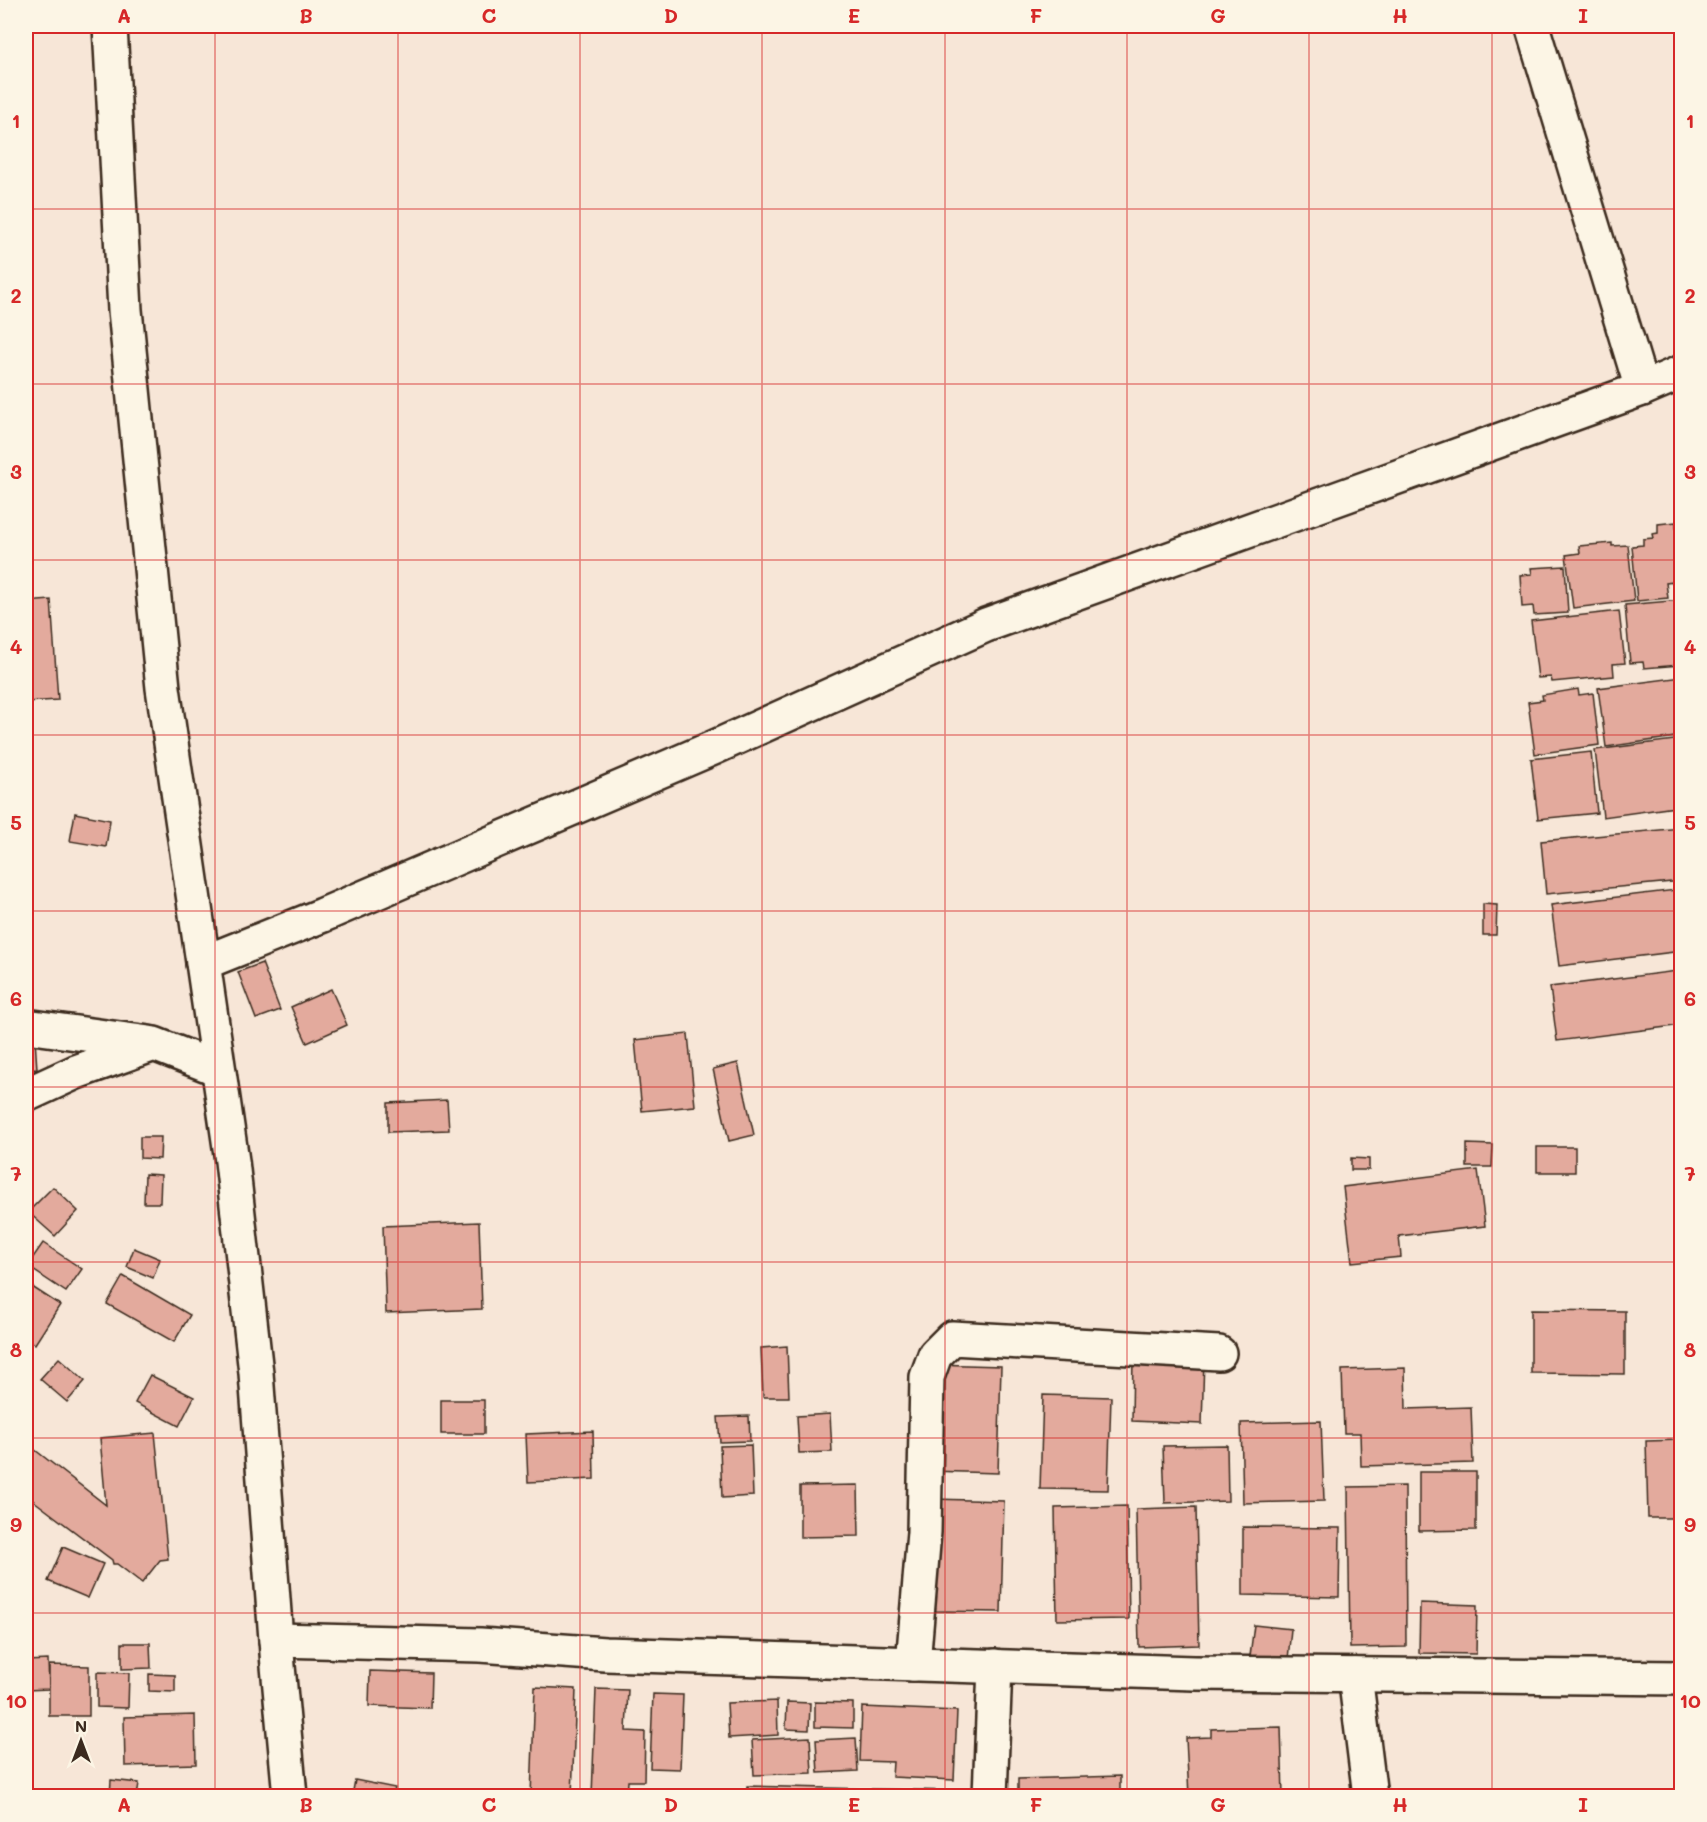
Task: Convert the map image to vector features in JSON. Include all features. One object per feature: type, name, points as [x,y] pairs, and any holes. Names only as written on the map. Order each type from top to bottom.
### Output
[{"type":"street","points":[[110,26],[127,333],[163,688],[232,1161],[256,1373],[290,1797]]},
{"type":"street","points":[[1532,26],[1642,389]]},
{"type":"street","points":[[203,963],[323,915],[713,748],[986,625],[1642,389],[1682,372]]},
{"type":"street","points":[[26,1026],[154,1044],[218,1069]]},
{"type":"street","points":[[26,1095],[76,1072],[154,1044]]},
{"type":"street","points":[[913,1664],[924,1532],[927,1377],[934,1355],[952,1338],[1219,1353]]},
{"type":"street","points":[[276,1640],[480,1645],[604,1654],[1194,1673],[1682,1678]]},
{"type":"street","points":[[990,1797],[995,1666]]},
{"type":"street","points":[[1355,1675],[1370,1797]]},
{"type":"building","points":[[1676,522],[1676,528],[1682,528],[1682,581],[1666,583],[1668,598],[1637,601],[1632,546],[1643,545],[1643,539],[1653,538],[1652,534],[1658,533],[1658,524]]},
{"type":"building","points":[[1612,543],[1612,546],[1628,545],[1634,601],[1573,608],[1566,555],[1580,553],[1579,546]]},
{"type":"building","points":[[1565,566],[1568,613],[1534,615],[1533,606],[1522,607],[1520,575],[1532,574],[1531,568]]},
{"type":"building","points":[[51,600],[58,700],[26,702],[26,602]]},
{"type":"building","points":[[1682,600],[1680,665],[1644,668],[1643,662],[1630,663],[1625,605]]},
{"type":"building","points":[[1619,611],[1625,663],[1613,664],[1614,676],[1552,682],[1551,677],[1538,678],[1531,621]]},
{"type":"building","points":[[1682,677],[1682,736],[1606,747],[1598,688]]},
{"type":"building","points":[[1578,689],[1579,695],[1593,693],[1599,745],[1535,754],[1528,702],[1543,700],[1542,695]]},
{"type":"building","points":[[1682,739],[1682,806],[1603,817],[1595,750]]},
{"type":"building","points":[[1591,752],[1597,813],[1538,819],[1531,759]]},
{"type":"building","points":[[75,813],[110,820],[106,847],[70,841]]},
{"type":"building","points":[[1681,828],[1682,881],[1546,894],[1541,841]]},
{"type":"building","points":[[1676,890],[1682,932],[1682,951],[1559,966],[1551,905]]},
{"type":"building","points":[[1483,904],[1497,905],[1496,935],[1483,935]]},
{"type":"building","points":[[262,963],[280,1010],[256,1019],[238,972]]},
{"type":"building","points":[[1677,971],[1682,1003],[1682,1025],[1557,1041],[1550,987]]},
{"type":"building","points":[[331,989],[347,1025],[307,1043],[291,1007]]},
{"type":"building","points":[[688,1034],[695,1106],[642,1111],[635,1040]]},
{"type":"building","points":[[26,1039],[35,1039],[37,1069],[26,1070]]},
{"type":"building","points":[[738,1063],[754,1135],[729,1141],[713,1069]]},
{"type":"building","points":[[447,1100],[449,1130],[388,1132],[388,1103]]},
{"type":"building","points":[[140,1137],[161,1137],[160,1159],[140,1158]]},
{"type":"building","points":[[1467,1144],[1493,1145],[1492,1167],[1467,1167]]},
{"type":"building","points":[[1537,1147],[1575,1147],[1575,1172],[1537,1172]]},
{"type":"building","points":[[1351,1158],[1369,1159],[1369,1170],[1351,1170]]},
{"type":"building","points":[[1478,1170],[1485,1226],[1399,1236],[1401,1257],[1352,1262],[1343,1187]]},
{"type":"building","points":[[145,1174],[161,1175],[160,1203],[144,1203]]},
{"type":"building","points":[[53,1187],[78,1211],[55,1236],[28,1212]]},
{"type":"building","points":[[479,1222],[482,1309],[386,1313],[383,1226]]},
{"type":"building","points":[[43,1243],[82,1269],[66,1292],[27,1266]]},
{"type":"building","points":[[134,1248],[160,1259],[153,1278],[127,1267]]},
{"type":"building","points":[[123,1276],[190,1315],[174,1342],[107,1304]]},
{"type":"building","points":[[26,1283],[60,1305],[35,1344],[26,1338]]},
{"type":"building","points":[[1531,1310],[1625,1311],[1625,1374],[1531,1373]]},
{"type":"building","points":[[787,1346],[789,1397],[763,1397],[761,1348]]},
{"type":"building","points":[[1133,1355],[1204,1358],[1202,1424],[1132,1421]]},
{"type":"building","points":[[59,1358],[85,1381],[67,1402],[40,1379]]},
{"type":"building","points":[[931,1364],[1001,1366],[998,1473],[929,1471]]},
{"type":"building","points":[[1405,1368],[1406,1409],[1471,1407],[1473,1463],[1361,1466],[1360,1433],[1344,1433],[1342,1370]]},
{"type":"building","points":[[150,1375],[194,1397],[179,1426],[135,1403]]},
{"type":"building","points":[[1043,1395],[1111,1397],[1108,1490],[1040,1489]]},
{"type":"building","points":[[441,1400],[484,1400],[484,1434],[441,1434]]},
{"type":"building","points":[[830,1414],[832,1452],[799,1453],[797,1416]]},
{"type":"building","points":[[749,1416],[750,1441],[720,1442],[718,1417]]},
{"type":"building","points":[[1321,1421],[1324,1501],[1243,1503],[1241,1423]]},
{"type":"building","points":[[593,1431],[594,1479],[528,1482],[526,1434]]},
{"type":"building","points":[[155,1433],[168,1559],[160,1560],[142,1583],[117,1564],[113,1564],[112,1560],[26,1495],[26,1443],[106,1505],[100,1438]]},
{"type":"building","points":[[1682,1440],[1682,1518],[1648,1518],[1646,1441]]},
{"type":"building","points":[[751,1445],[753,1496],[722,1498],[720,1446]]},
{"type":"building","points":[[1227,1445],[1228,1501],[1165,1503],[1163,1446]]},
{"type":"building","points":[[1419,1472],[1476,1472],[1476,1530],[1419,1531]]},
{"type":"building","points":[[858,1485],[859,1536],[800,1537],[800,1486]]},
{"type":"building","points":[[1405,1486],[1406,1647],[1350,1648],[1348,1487]]},
{"type":"building","points":[[934,1499],[1004,1501],[1001,1612],[931,1611]]},
{"type":"building","points":[[1127,1506],[1129,1619],[1057,1620],[1055,1508]]},
{"type":"building","points":[[1196,1507],[1199,1645],[1139,1647],[1136,1509]]},
{"type":"building","points":[[1243,1527],[1340,1528],[1339,1597],[1243,1595]]},
{"type":"building","points":[[63,1547],[103,1564],[88,1598],[48,1581]]},
{"type":"building","points":[[1420,1603],[1477,1605],[1476,1654],[1419,1653]]},
{"type":"building","points":[[1254,1625],[1291,1629],[1288,1659],[1250,1656]]},
{"type":"building","points":[[122,1643],[150,1643],[151,1668],[122,1669]]},
{"type":"building","points":[[48,1660],[49,1689],[26,1690],[26,1661]]},
{"type":"building","points":[[49,1665],[89,1666],[89,1716],[49,1716]]},
{"type":"building","points":[[370,1671],[431,1673],[430,1708],[369,1706]]},
{"type":"building","points":[[97,1672],[129,1673],[128,1708],[97,1707]]},
{"type":"building","points":[[149,1674],[175,1675],[175,1692],[149,1691]]},
{"type":"building","points":[[535,1687],[576,1689],[572,1796],[531,1796]]},
{"type":"building","points":[[596,1689],[628,1690],[626,1731],[645,1732],[644,1781],[628,1781],[627,1796],[592,1796]]},
{"type":"building","points":[[653,1694],[683,1695],[680,1769],[650,1768]]},
{"type":"building","points":[[777,1701],[778,1735],[729,1738],[727,1703]]},
{"type":"building","points":[[787,1702],[810,1703],[809,1730],[786,1729]]},
{"type":"building","points":[[815,1702],[853,1703],[853,1728],[815,1727]]},
{"type":"building","points":[[862,1707],[957,1711],[954,1780],[892,1777],[893,1762],[860,1761]]},
{"type":"building","points":[[195,1715],[196,1764],[125,1766],[124,1717]]},
{"type":"building","points":[[1281,1727],[1283,1796],[1189,1796],[1186,1738],[1211,1737],[1211,1729]]},
{"type":"building","points":[[810,1737],[812,1773],[754,1775],[752,1740]]},
{"type":"building","points":[[856,1738],[858,1771],[818,1773],[816,1740]]},
{"type":"building","points":[[1120,1776],[1120,1796],[1018,1796],[1018,1779]]},
{"type":"building","points":[[111,1780],[139,1783],[137,1796],[110,1796]]},
{"type":"building","points":[[355,1780],[395,1788],[393,1796],[352,1796]]},
{"type":"building","points":[[747,1786],[954,1791],[954,1796],[746,1796]]}]
